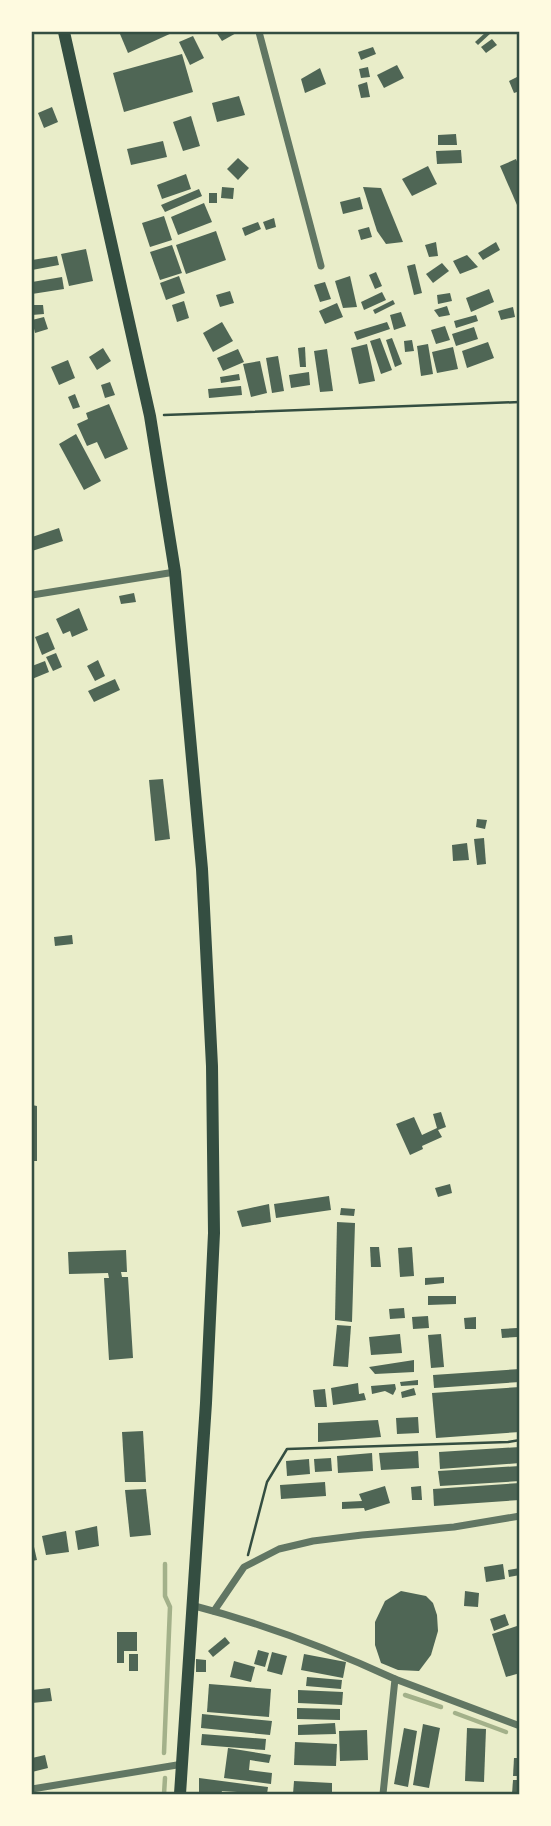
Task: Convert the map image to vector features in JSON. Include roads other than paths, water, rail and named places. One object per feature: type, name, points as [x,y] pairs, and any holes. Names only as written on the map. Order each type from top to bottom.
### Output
[{"type":"main road","points":[[64,32],[150,416],[175,572],[202,869],[212,1066],[213,1241],[206,1403],[180,1794]]},
{"type":"street","points":[[259,32],[321,266]]},
{"type":"street","points":[[32,595],[175,572]]},
{"type":"street","points":[[214,1611],[244,1567],[279,1549],[313,1541],[454,1527],[520,1516]]},
{"type":"street","points":[[191,1605],[345,1657],[520,1726]]},
{"type":"street","points":[[383,1794],[396,1679]]},
{"type":"street","points":[[32,1790],[183,1764]]},
{"type":"waterway","points":[[164,1753],[170,1607],[165,1596],[165,1564]]},
{"type":"waterway","points":[[405,1695],[441,1707]]},
{"type":"waterway","points":[[455,1713],[506,1732]]},
{"type":"waterway","points":[[164,1794],[165,1778]]}]
